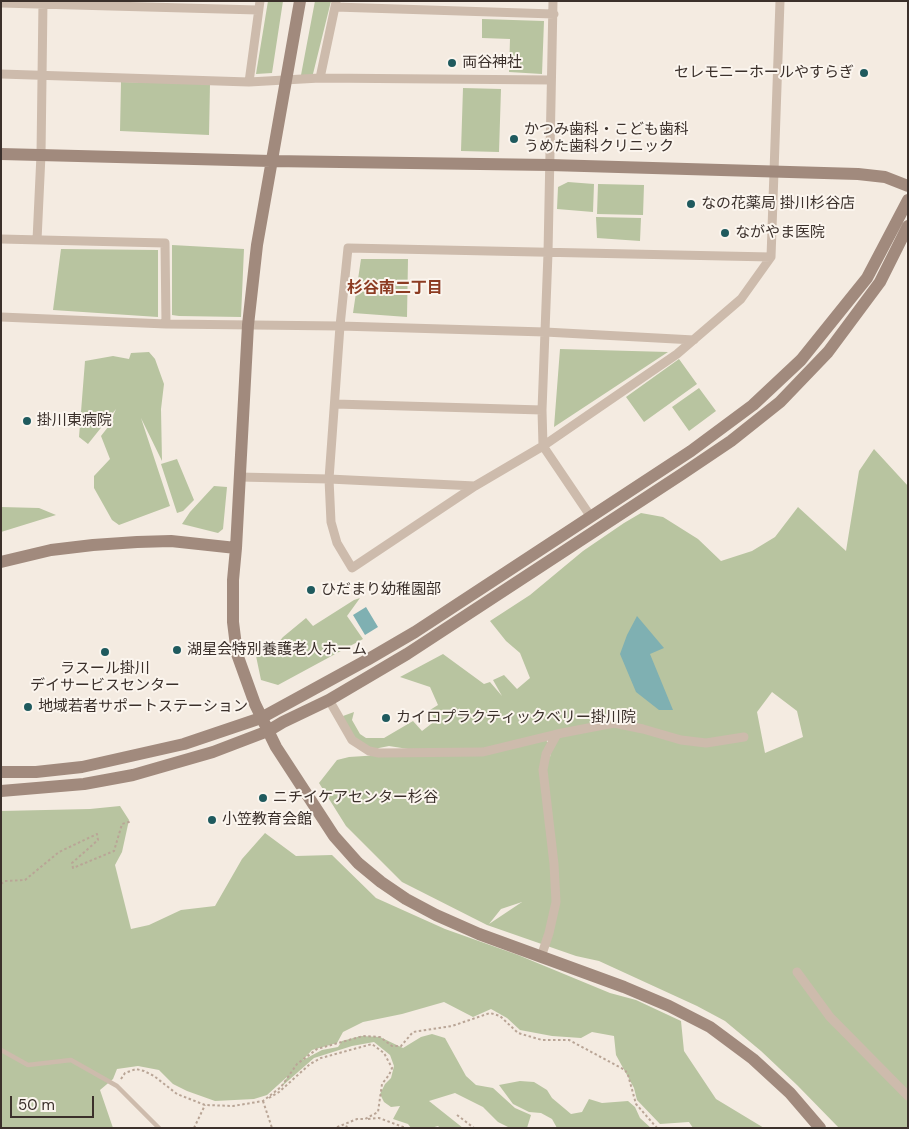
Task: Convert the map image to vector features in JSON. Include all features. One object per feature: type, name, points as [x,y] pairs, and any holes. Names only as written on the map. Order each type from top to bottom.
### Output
[{"type":"street","points":[[300,1],[271,161],[248,325],[233,580],[233,622],[237,654],[250,694],[261,718],[295,777],[334,836],[358,863],[380,882],[436,915],[479,934],[633,991],[669,1006],[710,1027],[753,1059],[790,1093],[820,1128]]},
{"type":"street","points":[[553,1],[548,253],[542,410],[544,446],[590,517]]},
{"type":"street","points":[[771,258],[348,248],[340,326],[329,479],[331,522],[337,543],[352,568],[475,486],[544,446],[677,354],[740,299],[771,258],[780,1]]},
{"type":"street","points":[[1,3],[259,5],[249,82]]},
{"type":"street","points":[[37,240],[42,155],[43,3]]},
{"type":"street","points":[[320,78],[335,4],[554,14]]},
{"type":"street","points":[[1,74],[249,82],[320,78],[551,80]]},
{"type":"street","points":[[1,154],[775,171],[858,174],[885,177],[908,186]]},
{"type":"street","points":[[1,772],[36,772],[82,767],[122,759],[184,744],[261,718],[415,632],[699,446],[753,405],[801,360],[867,278],[908,200]]},
{"type":"street","points":[[1,791],[58,786],[132,775],[190,760],[268,731],[329,700],[407,654],[682,474],[732,440],[780,402],[828,352],[880,282],[908,226]]},
{"type":"street","points":[[1,239],[166,243],[166,324]]},
{"type":"street","points":[[1,317],[166,324],[340,326],[545,332],[694,340]]},
{"type":"street","points":[[335,404],[542,410]]},
{"type":"street","points":[[239,477],[475,486]]},
{"type":"street","points":[[1,562],[51,550],[129,542],[171,541],[236,548]]},
{"type":"street","points":[[329,700],[352,740],[369,751],[379,753],[483,752],[557,734],[614,723],[681,740],[706,743],[744,736]]},
{"type":"street","points":[[541,957],[556,902],[554,864],[543,770],[546,754],[557,734]]},
{"type":"street","points":[[1,783],[58,786]]},
{"type":"street","points":[[797,972],[830,1017],[908,1096]]},
{"type":"lane","points":[[1,1050],[28,1065],[71,1060],[117,1086],[159,1128]]},
{"type":"path","points":[[1,884],[5,881],[25,880],[60,852],[97,834],[98,840],[72,863],[73,868],[114,851],[122,824],[132,821]]},
{"type":"path","points":[[263,1101],[282,1087],[297,1064],[317,1049],[363,1036],[380,1037],[392,1046],[401,1046],[413,1032],[452,1026],[490,1013],[500,1016],[518,1032],[542,1040],[569,1040],[624,1070],[628,1075],[636,1104],[657,1128]]},
{"type":"path","points":[[117,1086],[125,1073],[136,1070],[144,1071],[154,1076],[177,1094],[205,1105],[232,1106],[263,1101],[279,1092],[310,1064],[322,1058],[372,1044],[384,1052],[392,1068],[382,1084],[378,1112],[365,1119]]},
{"type":"path","points":[[263,1101],[272,1128]]},
{"type":"path","points":[[194,1128],[205,1105]]},
{"type":"path","points":[[457,1116],[474,1128]]},
{"type":"path","points":[[335,1128],[357,1119],[379,1118],[406,1128]]},
{"type":"path","points":[[346,1128],[348,1123]]},
{"type":"green space","points":[[268,1],[283,1],[272,73],[256,74]]},
{"type":"green space","points":[[315,1],[331,1],[312,78],[301,75]]},
{"type":"green space","points":[[482,19],[544,21],[542,74],[509,72],[510,39],[482,38]]},
{"type":"green space","points":[[121,82],[210,84],[209,135],[120,131]]},
{"type":"green space","points":[[463,88],[501,89],[499,152],[461,151]]},
{"type":"green space","points":[[568,182],[594,184],[593,212],[557,209],[558,187]]},
{"type":"green space","points":[[598,184],[644,185],[643,215],[597,214]]},
{"type":"green space","points":[[596,217],[641,218],[640,241],[597,238]]},
{"type":"green space","points":[[172,245],[244,249],[241,317],[172,315]]},
{"type":"green space","points":[[61,249],[158,250],[158,317],[53,310]]},
{"type":"green space","points":[[361,259],[408,259],[407,317],[353,313]]},
{"type":"green space","points":[[560,349],[668,352],[554,427]]},
{"type":"green space","points":[[149,352],[155,359],[164,384],[161,409],[162,461],[141,418],[170,506],[119,525],[112,520],[94,488],[94,476],[110,459],[101,436],[108,427],[116,409],[88,444],[79,437],[85,361],[113,356],[129,359],[131,353]]},
{"type":"green space","points":[[679,359],[697,384],[644,422],[626,397]]},
{"type":"green space","points":[[699,388],[716,411],[689,431],[672,407]]},
{"type":"green space","points":[[874,449],[908,486],[908,1128],[839,1128],[761,1051],[725,1021],[697,1006],[599,961],[576,956],[487,925],[402,882],[346,826],[319,783],[337,760],[349,757],[427,752],[389,746],[374,749],[360,745],[348,732],[343,716],[354,712],[352,720],[360,734],[366,738],[384,738],[413,721],[422,731],[435,721],[430,710],[438,705],[430,687],[400,677],[443,654],[484,684],[490,682],[502,696],[493,680],[504,675],[517,689],[530,678],[520,653],[506,641],[490,621],[530,595],[583,551],[641,513],[663,517],[698,539],[721,561],[752,551],[775,537],[798,507],[846,551],[859,471]],"holes":[[[772,692],[797,711],[803,737],[765,753],[757,712]],[[561,735],[552,749],[550,757],[551,745],[543,738]],[[522,902],[489,924],[501,909]]]},
{"type":"green space","points":[[177,459],[194,500],[183,511],[177,513],[161,464]]},
{"type":"green space","points":[[214,486],[227,487],[223,529],[218,533],[182,524],[190,512]]},
{"type":"green space","points":[[1,507],[39,508],[56,515],[1,532]]},
{"type":"green space","points":[[360,598],[347,616],[363,639],[278,685],[261,680],[256,656],[268,655],[283,637],[306,618],[313,626]]},
{"type":"green space","points":[[120,806],[129,820],[122,852],[115,865],[131,929],[149,925],[181,910],[215,906],[242,859],[265,833],[296,856],[332,855],[376,898],[445,929],[518,955],[610,993],[636,1000],[681,1021],[684,1051],[716,1099],[764,1128],[693,1128],[689,1122],[660,1124],[637,1100],[634,1088],[616,1055],[614,1036],[592,1032],[581,1038],[552,1036],[520,1030],[507,1018],[491,1009],[473,1017],[444,1002],[402,1014],[363,1022],[343,1032],[337,1043],[312,1050],[303,1060],[322,1050],[338,1047],[342,1041],[361,1036],[380,1037],[403,1048],[421,1037],[432,1034],[445,1038],[466,1076],[476,1085],[493,1088],[515,1108],[531,1115],[527,1128],[510,1128],[498,1122],[483,1107],[455,1093],[429,1101],[463,1128],[440,1128],[438,1126],[411,1128],[408,1124],[393,1119],[400,1106],[391,1107],[384,1102],[380,1094],[385,1084],[391,1078],[394,1066],[390,1055],[374,1042],[352,1046],[314,1058],[281,1087],[288,1076],[267,1095],[254,1099],[215,1101],[173,1084],[159,1070],[138,1066],[117,1069],[113,1079],[100,1090],[113,1128],[1,1128],[1,811],[90,809]]},
{"type":"green space","points":[[520,1081],[534,1082],[547,1090],[552,1098],[571,1114],[582,1112],[589,1099],[602,1103],[628,1101],[635,1107],[640,1118],[651,1128],[557,1128],[552,1119],[541,1113],[529,1112],[513,1104],[499,1085]]},
{"type":"water","points":[[366,607],[378,627],[365,635],[353,615]]},
{"type":"water","points":[[637,616],[664,648],[650,654],[673,710],[659,710],[636,692],[620,654]]},
{"type":"place","name":"両谷神社","points":[[452,63]]},
{"type":"place","name":"セレモニーホールやすらぎ","points":[[864,73]]},
{"type":"place","name":"かつみ歯科・こども歯科 うめた歯科クリニック","points":[[514,139]]},
{"type":"place","name":"なの花薬局 掛川杉谷店","points":[[691,204]]},
{"type":"place","name":"ながやま医院","points":[[725,233]]},
{"type":"place","name":"掛川東病院","points":[[27,421]]},
{"type":"place","name":"ひだまり幼稚園部","points":[[311,590]]},
{"type":"place","name":"湖星会特別養護老人ホーム","points":[[177,650]]},
{"type":"place","name":"ラスール掛川 デイサービスセンター","points":[[105,652]]},
{"type":"place","name":"地域若者サポートステーション","points":[[28,707]]},
{"type":"place","name":"カイロプラクティックベリー掛川院","points":[[386,718]]},
{"type":"place","name":"ニチイケアセンター杉谷","points":[[263,798]]},
{"type":"place","name":"小笠教育会館","points":[[212,820]]},
{"type":"district","name":"杉谷南二丁目","points":[[395,289]]}]
